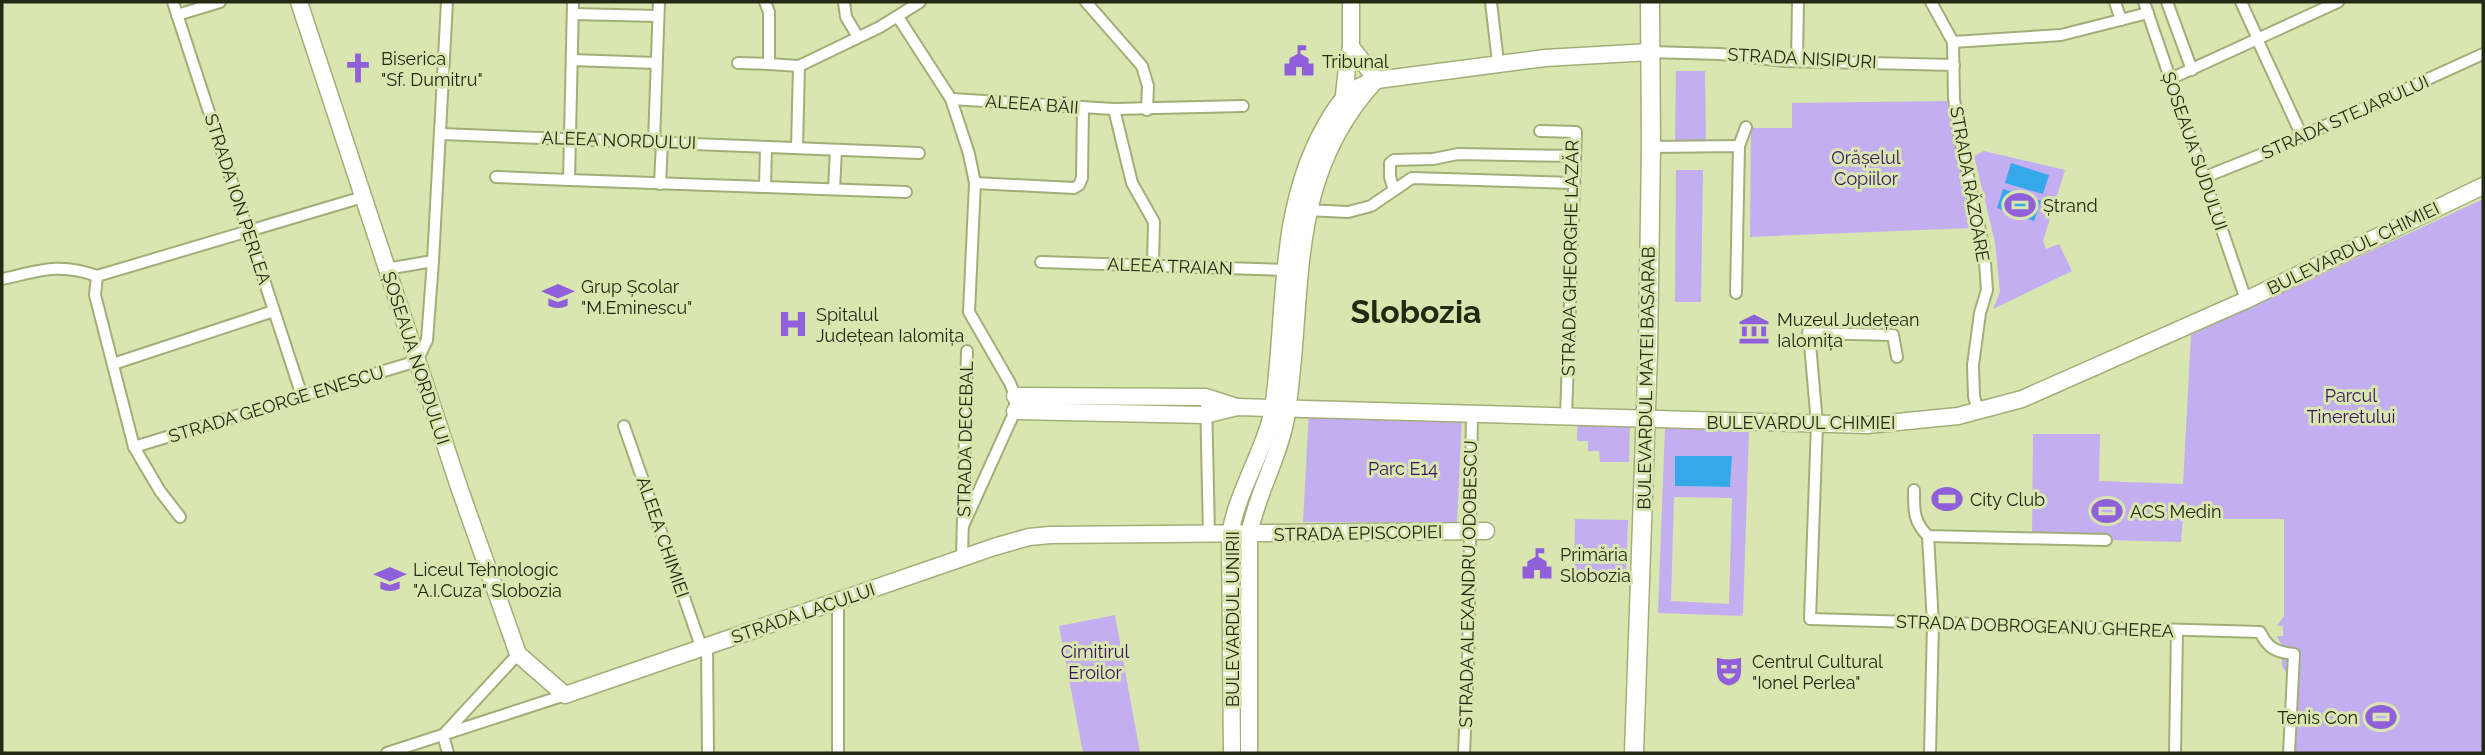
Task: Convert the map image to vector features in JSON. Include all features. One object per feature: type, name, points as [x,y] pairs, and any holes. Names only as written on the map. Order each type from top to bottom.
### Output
[{"type":"main road","name":"BULEVARDUL MATEI BASARAB","points":[[1634,753],[1646,419],[1651,147],[1650,2]]},
{"type":"street","name":"STRADA ION PERLEA","points":[[173,2],[302,396]]},
{"type":"street","points":[[177,15],[220,2]]},
{"type":"street","name":"ȘOSEAUA NORDULUI","points":[[299,2],[386,269],[518,654],[565,695]]},
{"type":"street","points":[[417,361],[427,340],[447,2]]},
{"type":"street","points":[[659,2],[656,63],[660,184]]},
{"type":"street","points":[[765,2],[769,12],[769,64]]},
{"type":"street","points":[[844,2],[846,17],[858,37]]},
{"type":"street","points":[[738,63],[799,66],[898,17],[920,2]]},
{"type":"street","points":[[1086,2],[1142,66],[1148,86],[1147,110]]},
{"type":"street","points":[[1280,409],[1300,210],[1311,154],[1344,95],[1351,47],[1352,2]]},
{"type":"street","points":[[1491,2],[1498,62]]},
{"type":"street","points":[[1797,61],[1798,2]]},
{"type":"street","name":"STRADA RĂZOARE","points":[[1931,2],[1953,42],[1954,99],[1984,249],[1987,290],[1980,313],[1973,365],[1974,396],[1978,412]]},
{"type":"street","points":[[2115,2],[2121,20]]},
{"type":"street","points":[[2167,2],[2192,70]]},
{"type":"street","points":[[2241,2],[2302,136]]},
{"type":"street","points":[[2170,79],[2338,2]]},
{"type":"street","points":[[1953,42],[2061,35],[2121,20],[2146,7]]},
{"type":"street","name":"ȘOSEAUA SUDULUI","points":[[2146,7],[2246,300]]},
{"type":"street","points":[[569,180],[573,8],[658,16]]},
{"type":"street","name":"STRADA DECEBAL","points":[[898,17],[951,99],[969,154],[975,183],[969,312],[983,333],[1015,404],[963,526]]},
{"type":"street","points":[[1351,47],[1377,80]]},
{"type":"street","points":[[1344,95],[1361,84],[1377,80],[1498,62],[1650,52]]},
{"type":"street","name":"STRADA NISIPURI","points":[[1650,52],[1720,54],[1765,60],[1954,65]]},
{"type":"street","name":"STRADA STEJARULUI","points":[[2205,177],[2483,54]]},
{"type":"street","points":[[572,60],[656,63]]},
{"type":"street","points":[[797,148],[799,66]]},
{"type":"street","points":[[1300,210],[1331,144],[1354,106],[1377,80]]},
{"type":"street","name":"ALEEA BĂII","points":[[951,99],[1147,110],[1243,106]]},
{"type":"street","points":[[975,183],[1074,188],[1079,186],[1082,178],[1083,107]]},
{"type":"street","points":[[1114,109],[1132,183],[1154,222],[1153,265]]},
{"type":"street","points":[[1736,293],[1739,146],[1746,127]]},
{"type":"street","name":"STRADA GHEORGHE LAZĂR","points":[[1540,131],[1576,132],[1566,417]]},
{"type":"street","name":"ALEEA NORDULUI","points":[[441,134],[919,153]]},
{"type":"street","points":[[1651,147],[1739,146]]},
{"type":"street","points":[[765,187],[766,147]]},
{"type":"street","points":[[834,190],[836,150]]},
{"type":"street","points":[[1394,190],[1390,172],[1390,163],[1394,160],[1433,159],[1458,154],[1575,156]]},
{"type":"street","points":[[496,177],[906,192]]},
{"type":"street","points":[[1300,210],[1348,212],[1371,206],[1412,178],[1574,183]]},
{"type":"street","name":"BULEVARDUL CHIMIEI","points":[[1015,404],[1206,397],[1237,407],[1280,409],[1817,424],[1892,424],[1978,412],[2022,399],[2246,300],[2483,186]]},
{"type":"street","points":[[2,279],[56,267],[96,276],[363,197]]},
{"type":"street","points":[[386,269],[433,261]]},
{"type":"street","name":"ALEEA TRAIAN","points":[[1041,262],[1292,270]]},
{"type":"street","points":[[96,276],[95,295],[134,447],[160,491],[180,517]]},
{"type":"street","points":[[113,364],[274,311]]},
{"type":"street","points":[[1817,424],[1808,327],[1893,335],[1897,357]]},
{"type":"street","name":"STRADA DECEBAL","points":[[962,558],[967,351]]},
{"type":"street","name":"STRADA GEORGE ENESCU","points":[[134,447],[417,361]]},
{"type":"street","points":[[1206,397],[1209,535]]},
{"type":"street","name":"BULEVARDUL CHIMIEI","points":[[1015,404],[1205,415],[1237,407]]},
{"type":"street","name":"BULEVARDUL UNIRII","points":[[1249,753],[1249,535],[1255,506],[1283,428],[1280,409]]},
{"type":"street","name":"BULEVARDUL UNIRII","points":[[1232,753],[1230,535],[1235,509],[1269,427],[1280,409]]},
{"type":"street","name":"STRADA ALEXANDRU ODOBESCU","points":[[1464,753],[1478,531],[1472,415]]},
{"type":"street","name":"STRADA DOBROGEANU GHEREA","points":[[1817,424],[1810,619],[2260,632],[2267,645],[2278,653],[2294,654],[2289,753]]},
{"type":"street","name":"ALEEA CHIMIEI","points":[[624,426],[704,648],[708,753]]},
{"type":"street","points":[[1914,490],[1914,516],[1917,525],[1928,536],[1933,623],[1930,753]]},
{"type":"street","name":"STRADA EPISCOPIEI","points":[[1230,535],[1478,531]]},
{"type":"street","name":"STRADA LACULUI","points":[[387,753],[704,648],[1001,544],[1050,535],[1230,535]]},
{"type":"street","points":[[1928,536],[2106,540]]},
{"type":"street","points":[[838,601],[838,753]]},
{"type":"street","points":[[2175,753],[2177,630]]},
{"type":"street","points":[[440,753],[443,735],[518,654]]},
{"type":"street","points":[[443,735],[447,753]]},
{"type":"green space","points":[[1676,71],[1705,71],[1706,146],[1675,146]]},
{"type":"green space","name":"Orășelul Copiilor","points":[[1947,101],[1971,228],[1750,237],[1751,128],[1792,128],[1792,103]]},
{"type":"green space","name":"Ștrand","points":[[1984,151],[2065,170],[2043,241],[2046,249],[2059,244],[2072,271],[1993,309],[2000,292],[1995,242],[1974,156]]},
{"type":"green space","points":[[1676,170],[1703,170],[1701,302],[1675,302]]},
{"type":"green space","name":"Parcul Tineretului","points":[[2483,199],[2483,753],[2289,753],[2290,679],[2282,666],[2282,646],[2277,636],[2283,636],[2283,626],[2277,626],[2284,616],[2284,519],[2183,519],[2181,542],[2032,538],[2033,434],[2100,434],[2099,481],[2183,484],[2191,335]]},
{"type":"green space","name":"Parc E14","points":[[1309,410],[1462,414],[1457,523],[1303,522]]},
{"type":"green space","points":[[1578,417],[1630,419],[1629,462],[1600,462],[1599,451],[1588,451],[1588,441],[1577,441]]},
{"type":"green space","points":[[1665,427],[1749,430],[1743,614],[1740,613],[1743,616],[1658,613]],"holes":[[[1675,456],[1732,456],[1730,487],[1675,486]],[[1674,497],[1732,498],[1729,604],[1671,601]]]},
{"type":"green space","points":[[1575,519],[1628,520],[1626,584],[1574,581]]},
{"type":"green space","name":"Cimitirul Eroilor","points":[[1115,615],[1140,753],[1083,753],[1059,626]]},
{"type":"water","points":[[2011,163],[2049,175],[2043,194],[2005,183]]},
{"type":"water","points":[[2003,189],[2041,201],[2034,221],[1997,208]]},
{"type":"water","points":[[1675,456],[1732,456],[1730,487],[1675,486]]},
{"type":"place","name":"Tribunal","points":[[1299,61]]},
{"type":"place","name":"Biserica \"Sf. Dumitru\"","points":[[358,68]]},
{"type":"place","name":"Ștrand","points":[[2020,205]]},
{"type":"place","name":"Grup Școlar \"M.Eminescu\"","points":[[558,296]]},
{"type":"place","name":"Spitalul Județean Ialomița","points":[[793,324]]},
{"type":"place","name":"Muzeul Județean Ialomița","points":[[1754,329]]},
{"type":"place","name":"City Club","points":[[1947,499]]},
{"type":"place","name":"ACS Medin","points":[[2107,511]]},
{"type":"place","name":"Primăria Slobozia","points":[[1537,564]]},
{"type":"place","name":"Liceul Tehnologic \"A.I.Cuza\" Slobozia","points":[[390,579]]},
{"type":"place","name":"Centrul Cultural \"Ionel Perlea\"","points":[[1729,671]]},
{"type":"place","name":"Tenis Con","points":[[2381,717]]},
{"type":"district","name":"Slobozia","points":[[1416,311]]}]
